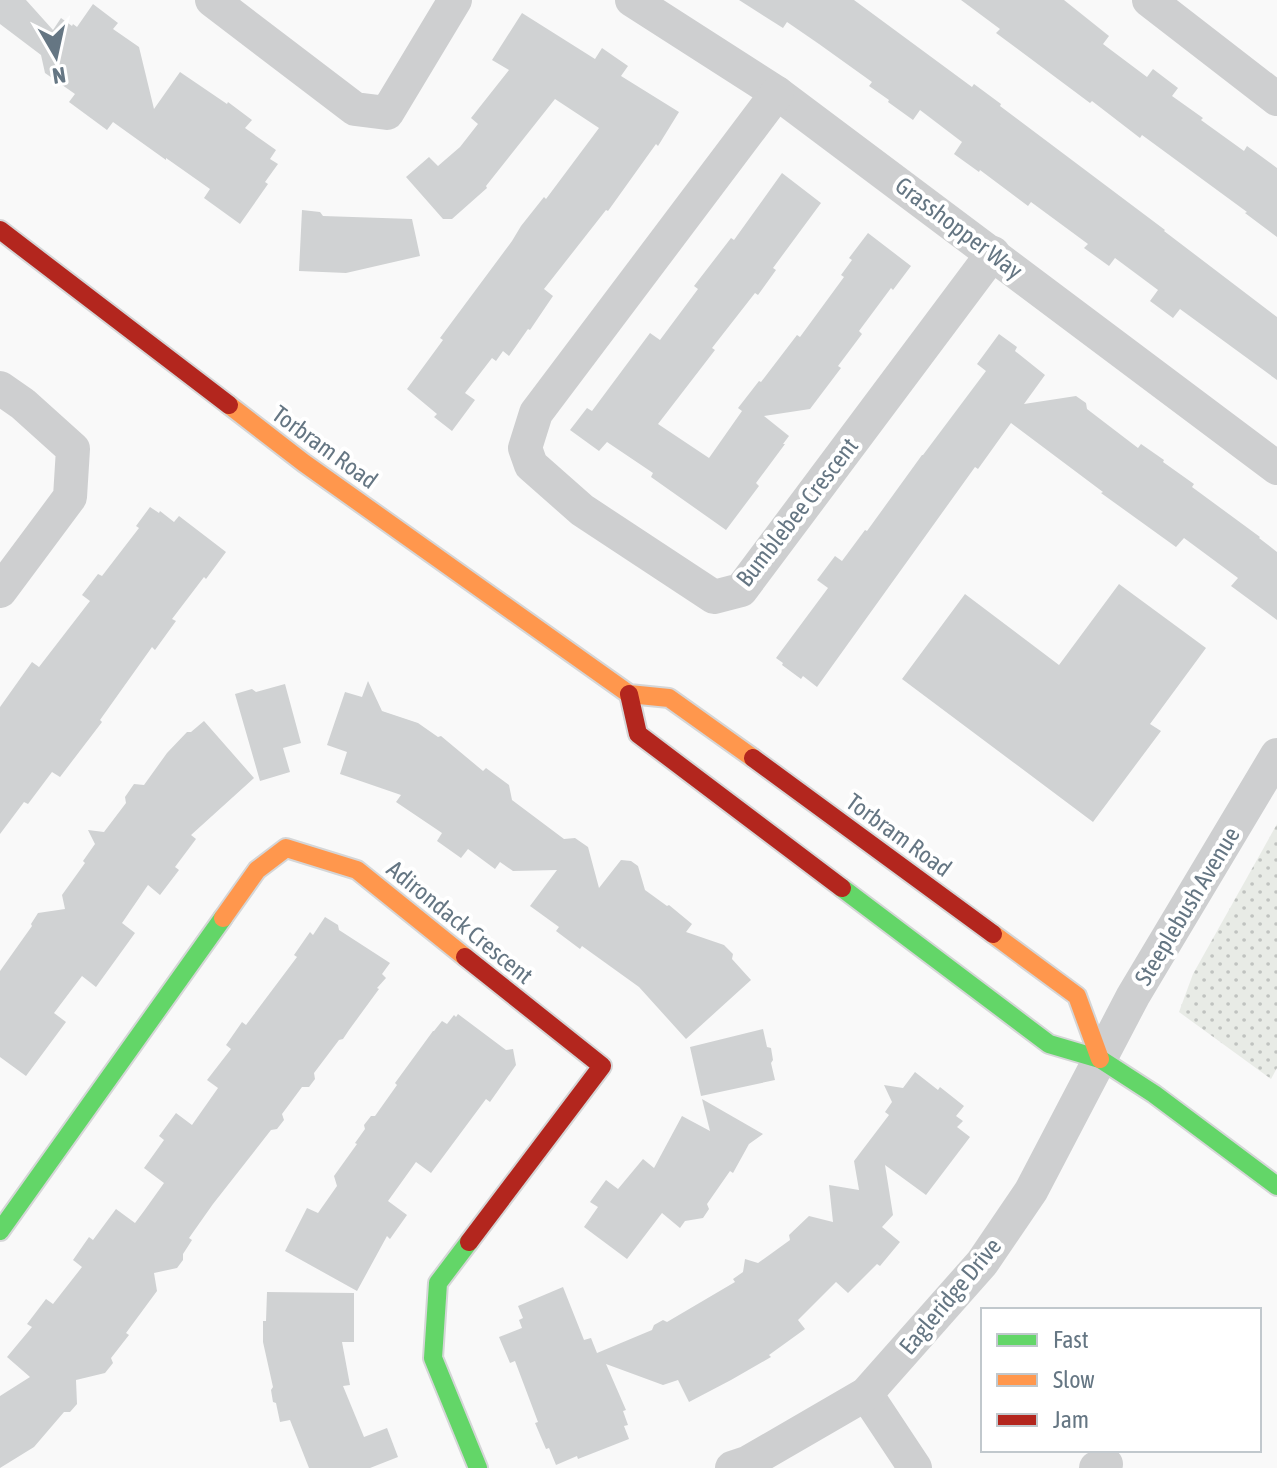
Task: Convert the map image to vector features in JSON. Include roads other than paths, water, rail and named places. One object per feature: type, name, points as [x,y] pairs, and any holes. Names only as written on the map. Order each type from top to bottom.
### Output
[{"type":"main road","name":"Torbram Road","points":[[0,230],[304,463],[629,694],[669,698],[1077,996],[1100,1059]]},
{"type":"main road","points":[[629,694],[638,734],[1049,1044],[1100,1059],[1154,1094],[1277,1186]]},
{"type":"main road","name":"Adirondack Crescent","points":[[0,1231],[257,870],[286,848],[357,870],[602,1066],[438,1283],[433,1358],[478,1468]]},
{"type":"street","points":[[212,0],[355,109],[387,113],[455,0]]},
{"type":"street","name":"Grasshopper Way","points":[[632,0],[777,93],[1277,468]]},
{"type":"street","points":[[1149,0],[1277,99]]},
{"type":"street","name":"Bumblebee Crescent","points":[[777,93],[536,413],[525,448],[531,465],[582,510],[714,597],[741,590],[993,253]]},
{"type":"street","points":[[0,388],[23,404],[73,449],[70,497],[0,591]]},
{"type":"street","name":"Steeplebush Avenue","points":[[1100,1059],[1133,996],[1277,755]]},
{"type":"street","name":"Eagleridge Drive","points":[[732,1468],[747,1463],[866,1394],[982,1263],[1031,1191],[1100,1059]]},
{"type":"street","points":[[866,1394],[915,1468]]}]
